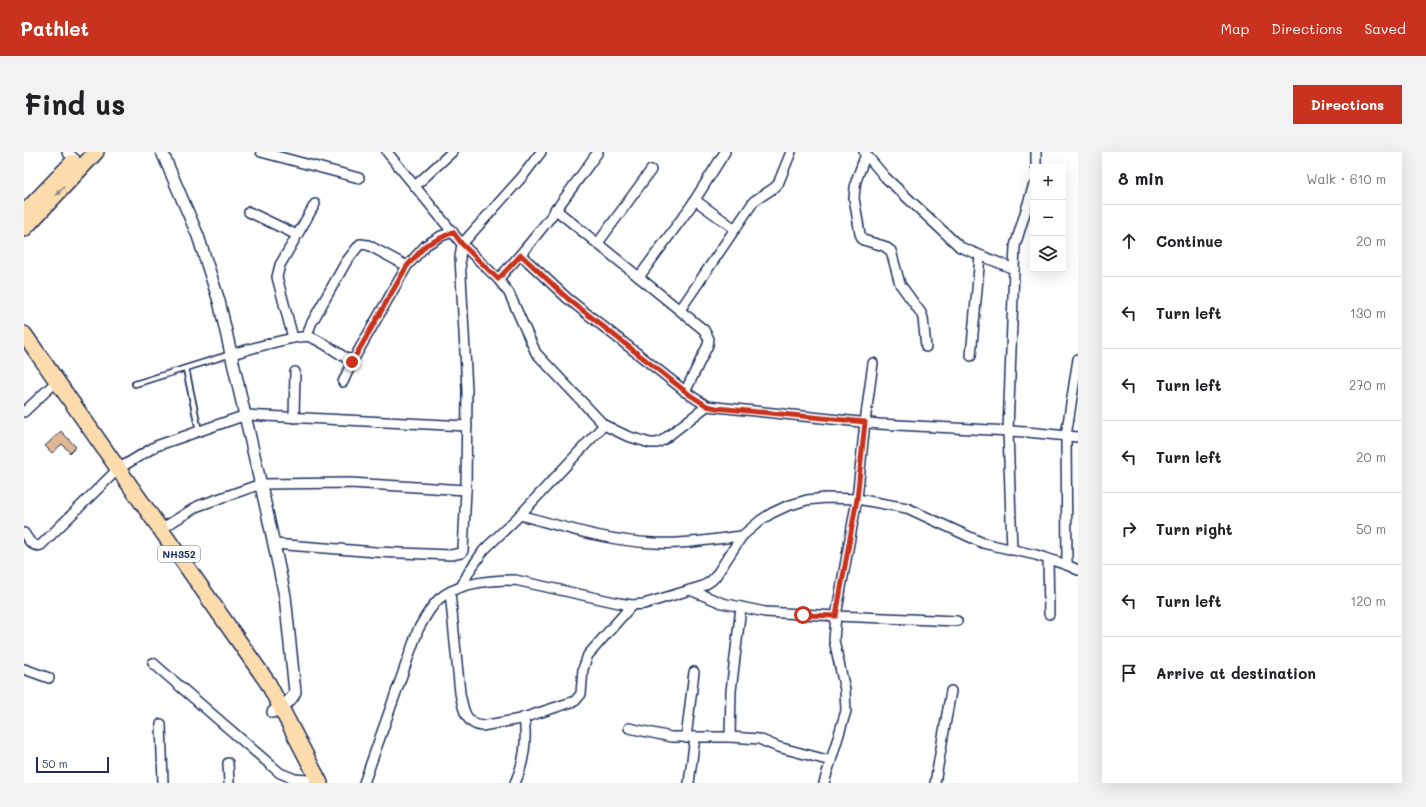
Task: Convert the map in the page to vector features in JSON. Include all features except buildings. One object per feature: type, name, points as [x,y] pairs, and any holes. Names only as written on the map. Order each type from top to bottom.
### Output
[{"type":"highway","points":[[24,229],[96,152]]},
{"type":"highway","points":[[24,213],[75,154]]},
{"type":"highway","name":"NH352","points":[[24,334],[53,384]]},
{"type":"highway","name":"NH352","points":[[24,350],[53,384],[115,471],[225,636],[277,710]]},
{"type":"highway","name":"NH352","points":[[115,471],[161,529],[268,683],[277,710],[313,782]]},
{"type":"street","points":[[162,152],[198,236],[211,272],[246,415],[285,596],[295,686],[293,696],[277,710]]},
{"type":"street","points":[[261,152],[359,178]]},
{"type":"street","points":[[387,152],[462,244],[498,279],[509,293],[536,353],[604,425],[627,436],[650,442],[657,442],[663,440],[707,406]]},
{"type":"street","points":[[415,186],[452,152]]},
{"type":"street","points":[[274,544],[376,552],[461,553],[464,548],[467,426],[467,390],[460,256],[462,244],[522,177],[541,152]]},
{"type":"street","points":[[498,279],[521,255],[537,235],[598,152]]},
{"type":"street","points":[[639,277],[695,200],[725,152]]},
{"type":"street","points":[[680,310],[754,202],[770,192],[778,184],[791,152]]},
{"type":"street","points":[[1036,152],[1036,164]]},
{"type":"street","points":[[865,153],[885,177],[957,245],[1014,270]]},
{"type":"street","points":[[865,153],[856,181],[854,198],[860,234],[866,241],[884,246],[892,251],[900,284],[923,318],[926,347]]},
{"type":"street","points":[[598,243],[651,170]]},
{"type":"street","points":[[1012,550],[1008,431],[1015,246],[1030,197]]},
{"type":"street","points":[[695,200],[735,229]]},
{"type":"street","points":[[293,338],[277,277],[280,265],[315,204]]},
{"type":"street","points":[[555,209],[704,330],[709,339],[705,352],[684,392]]},
{"type":"street","points":[[248,212],[297,235]]},
{"type":"street","points":[[343,382],[352,362],[407,266],[426,245],[453,232]]},
{"type":"street","points":[[306,336],[311,324],[346,262],[360,244],[368,244],[407,266]]},
{"type":"street","points":[[521,255],[567,298],[684,392],[707,406],[879,424],[1008,431],[1078,437]]},
{"type":"street","points":[[971,356],[980,256]]},
{"type":"street","points":[[232,354],[306,336],[315,339],[352,362]]},
{"type":"street","points":[[1067,565],[1066,436],[1078,359]]},
{"type":"street","points":[[824,783],[846,711],[845,690],[834,640],[836,616],[857,499],[873,363]]},
{"type":"street","points":[[294,418],[295,372]]},
{"type":"street","points":[[24,412],[53,384]]},
{"type":"street","points":[[24,533],[32,544],[35,546],[41,545],[115,471],[156,446],[246,415],[467,426]]},
{"type":"street","points":[[461,587],[470,570],[484,550],[520,515],[604,425]]},
{"type":"street","points":[[161,529],[198,506],[261,484],[350,483],[466,490]]},
{"type":"street","points":[[364,783],[418,630],[439,599],[461,587],[500,580],[515,580],[619,603],[632,605],[644,604],[690,590],[711,581],[722,568],[742,536],[772,513],[787,506],[807,500],[826,498],[857,499],[907,508],[983,543],[1048,559],[1078,570]]},
{"type":"street","points":[[520,515],[585,533],[621,541],[655,543],[697,541],[742,536]]},
{"type":"street","points":[[1048,559],[1049,614]]},
{"type":"street","points":[[690,590],[722,603],[765,612],[957,621]]},
{"type":"street","points":[[450,592],[460,693],[463,708],[469,721],[477,726],[524,717],[579,698],[582,687],[583,669],[588,655],[632,605]]},
{"type":"street","points":[[730,737],[731,690],[741,607]]},
{"type":"street","points":[[152,663],[280,773],[295,779],[313,782]]},
{"type":"street","points":[[24,669],[49,678]]},
{"type":"street","points":[[688,783],[694,672]]},
{"type":"street","points":[[935,783],[951,691]]},
{"type":"street","points":[[515,783],[524,759],[526,747],[524,717]]},
{"type":"street","points":[[161,724],[163,783]]},
{"type":"street","points":[[629,728],[671,737],[730,737],[759,739],[831,761]]},
{"type":"street","points":[[228,763],[229,783]]},
{"type":"lane","points":[[135,384],[232,354]]},
{"type":"lane","points":[[186,369],[199,431]]},
{"type":"route","points":[[352,362],[407,266],[426,245],[441,236],[453,232],[462,244],[498,279],[521,255],[567,298],[690,395],[707,406],[865,422],[857,499],[836,616],[803,615]]}]
